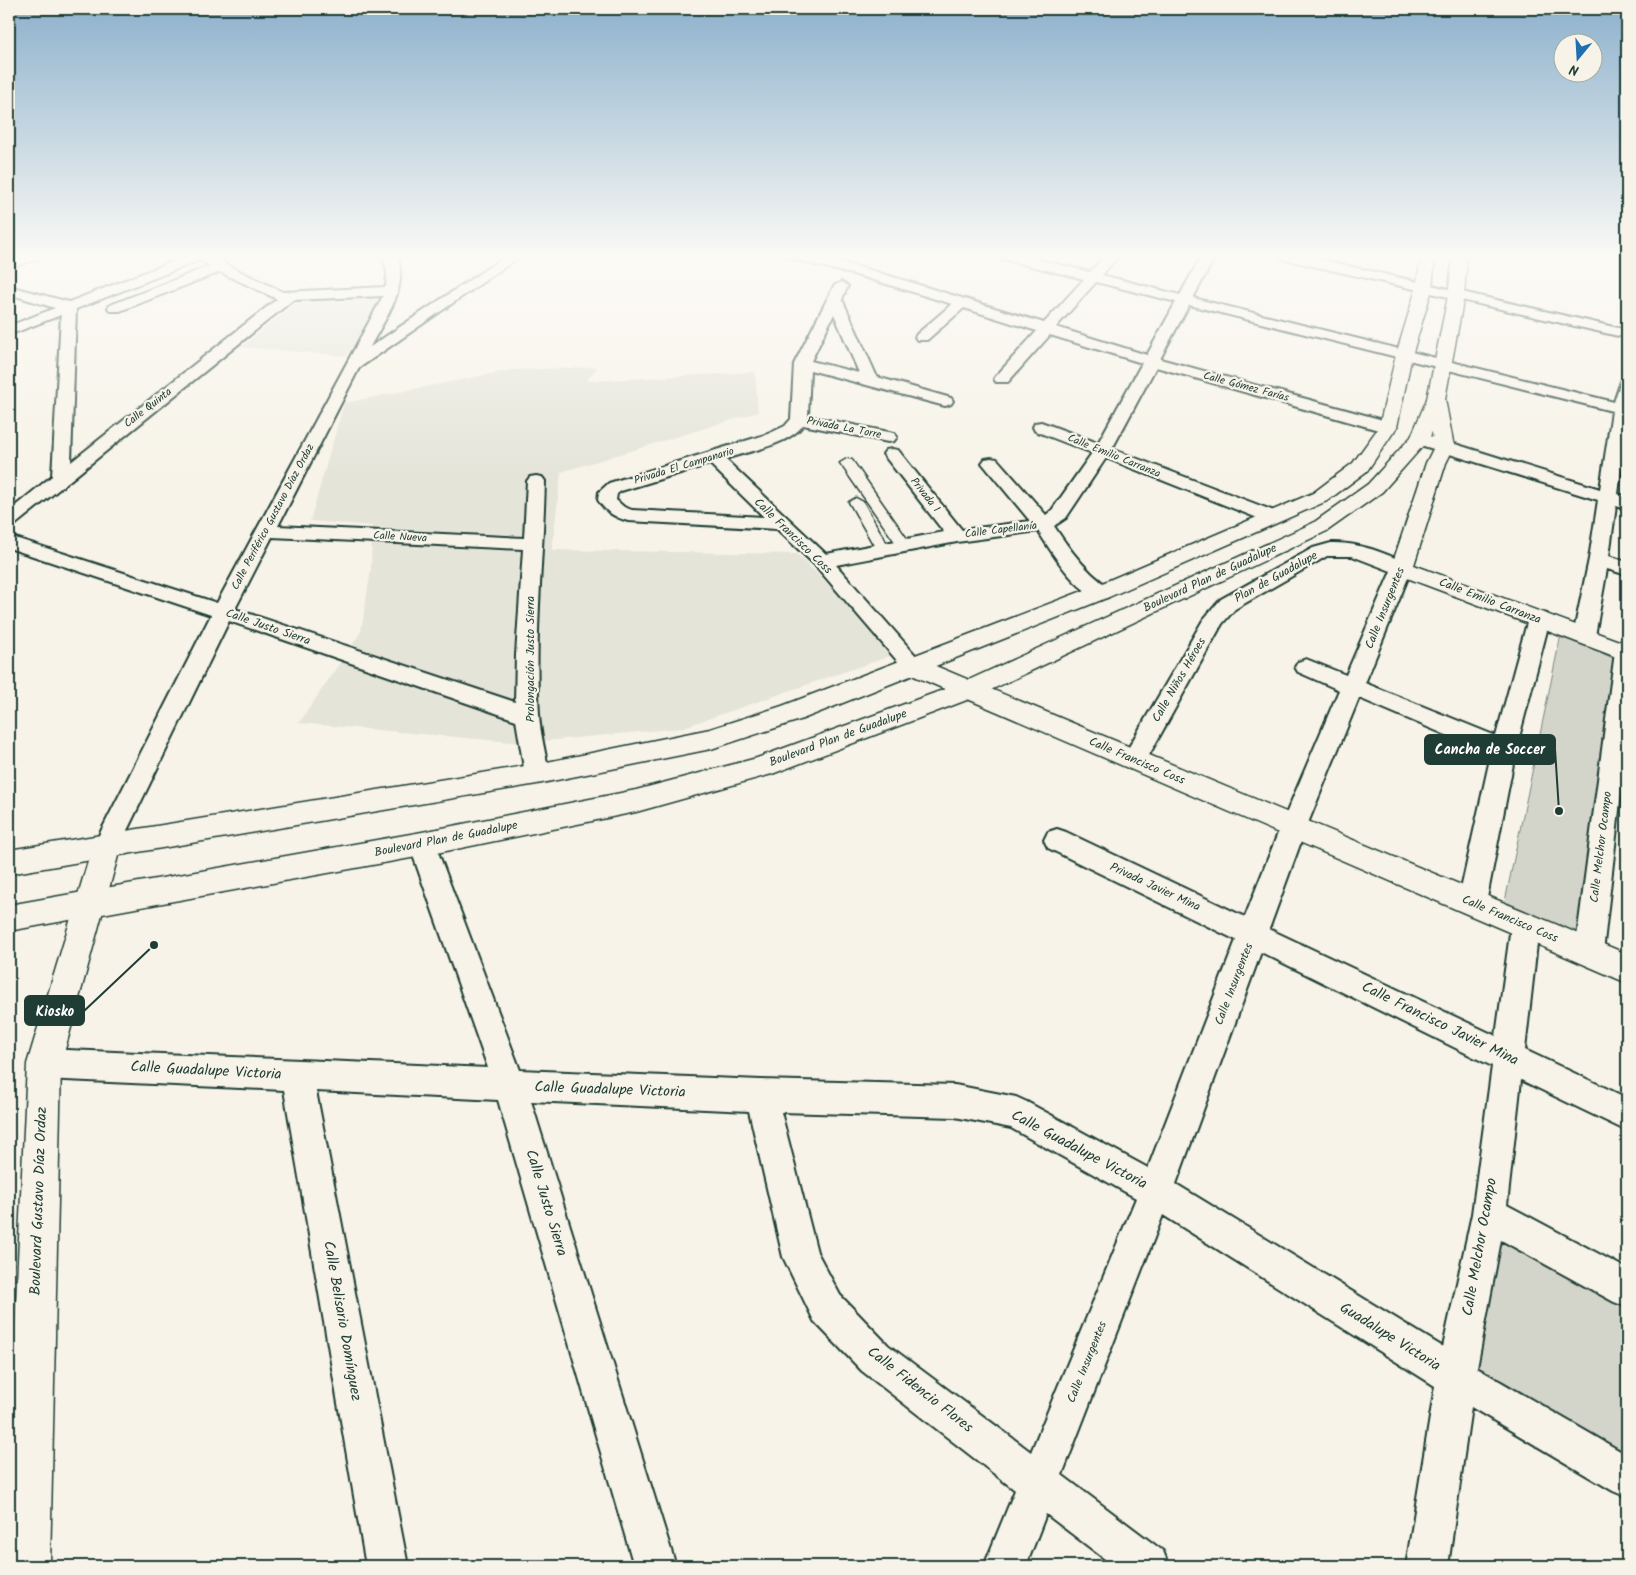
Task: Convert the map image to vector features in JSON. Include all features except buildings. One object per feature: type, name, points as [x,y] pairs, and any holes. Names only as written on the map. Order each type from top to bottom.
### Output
[{"type":"main road","points":[[9,862],[537,774],[711,739],[791,713],[1101,592],[1320,497],[1360,467],[1388,427],[1412,328]]},
{"type":"main road","name":"Boulevard Plan de Guadalupe","points":[[9,918],[422,844],[636,801],[762,767],[971,689],[1320,527],[1375,488],[1420,439],[1436,399],[1449,328]]},
{"type":"main road","points":[[1436,399],[1444,447]]},
{"type":"main road","name":"Calle Insurgentes","points":[[1402,568],[1436,463],[1444,447]]},
{"type":"main road","name":"Calle Emilio Carranza","points":[[1402,568],[1626,652]]},
{"type":"main road","name":"Calle Francisco Coss","points":[[914,666],[1627,969]]},
{"type":"main road","name":"Boulevard Gustavo Díaz Ordaz","points":[[27,1566],[44,1064],[107,845]]},
{"type":"street","points":[[62,476],[68,328]]},
{"type":"street","name":"Calle Quinta","points":[[9,520],[248,328]]},
{"type":"street","points":[[352,366],[372,328]]},
{"type":"street","name":"Calle Periférico Gustavo Díaz Ordaz","points":[[107,845],[223,612],[352,366],[407,328]]},
{"type":"street","points":[[799,419],[802,364],[820,328]]},
{"type":"street","points":[[851,328],[870,380]]},
{"type":"street","points":[[922,337],[932,328]]},
{"type":"street","name":"Calle Capellanía","points":[[822,561],[957,536],[1044,525],[1059,514],[1102,451],[1170,328]]},
{"type":"street","points":[[1297,328],[1624,409]]},
{"type":"street","points":[[1602,328],[1627,334]]},
{"type":"street","points":[[1002,379],[1048,329]]},
{"type":"street","name":"Calle Gómez Farías","points":[[1048,329],[1151,361],[1388,427]]},
{"type":"street","points":[[802,364],[946,401]]},
{"type":"street","points":[[1584,636],[1599,559],[1627,384]]},
{"type":"street","name":"Privada La Torre","points":[[799,419],[890,446]]},
{"type":"street","name":"Privada El Campanario","points":[[780,523],[620,514],[607,500],[608,492],[615,487],[774,438],[791,430],[799,419]]},
{"type":"street","name":"Calle Emilio Carranza","points":[[1041,426],[1272,517]]},
{"type":"street","points":[[1420,439],[1627,503]]},
{"type":"street","name":"Privada I","points":[[890,446],[957,536]]},
{"type":"street","name":"Calle Francisco Coss","points":[[713,457],[780,523],[822,561],[914,666]]},
{"type":"street","points":[[847,462],[905,546]]},
{"type":"street","points":[[991,464],[1044,525],[1063,555],[1085,579],[1101,592]]},
{"type":"street","name":"Prolongación Justo Sierra","points":[[536,482],[534,544],[528,621],[527,715],[537,774]]},
{"type":"street","points":[[856,502],[883,550]]},
{"type":"street","name":"Calle Nueva","points":[[267,531],[534,544]]},
{"type":"street","name":"Calle Justo Sierra","points":[[9,542],[527,715]]},
{"type":"street","name":"Plan de Guadalupe","points":[[1228,604],[1320,552],[1340,547],[1353,549]]},
{"type":"street","name":"Calle Emilio Carranza","points":[[1353,549],[1402,568]]},
{"type":"street","points":[[1599,559],[1627,569]]},
{"type":"street","name":"Calle Insurgentes","points":[[1005,1566],[1156,1191],[1293,828],[1402,568]]},
{"type":"street","name":"Calle Niños Héroes","points":[[1134,759],[1214,620],[1228,604]]},
{"type":"street","points":[[1472,902],[1504,749],[1540,619]]},
{"type":"street","name":"Calle Melchor Ocampo","points":[[1589,952],[1617,793],[1626,652]]},
{"type":"street","points":[[1306,667],[1504,749]]},
{"type":"street","name":"Privada Javier Mina","points":[[1057,840],[1253,933]]},
{"type":"street","name":"Calle Justo Sierra","points":[[422,844],[510,1086],[656,1566]]},
{"type":"street","name":"Calle Melchor Ocampo","points":[[1427,1566],[1456,1377],[1489,1214],[1525,926]]},
{"type":"street","name":"Calle Francisco Javier Mina","points":[[1253,933],[1627,1115]]},
{"type":"street","name":"Calle Guadalupe Victoria","points":[[44,1064],[510,1086],[760,1096],[954,1101],[1016,1113],[1156,1191]]},
{"type":"street","name":"Calle Belisario Domínguez","points":[[297,1075],[387,1566]]},
{"type":"street","name":"Calle Fidencio Flores","points":[[760,1096],[801,1257],[826,1308],[875,1358],[1148,1566]]},
{"type":"street","name":"Guadalupe Victoria","points":[[1156,1191],[1456,1377],[1627,1477]]},
{"type":"street","points":[[1489,1214],[1627,1289]]},
{"type":"shaded area","points":[[264,328],[365,328],[346,356],[241,347]]},
{"type":"shaded area","points":[[597,367],[587,381],[755,372],[758,412],[561,472],[552,550],[797,554],[899,653],[681,728],[523,743],[299,723],[361,632],[371,569],[372,526],[310,521],[344,403],[510,370]]},
{"type":"shaded area","points":[[1561,634],[1617,660],[1576,941],[1503,911]]},
{"type":"shaded area","points":[[1493,1220],[1627,1294],[1627,1468],[1464,1373]]},
{"type":"place","name":"Cancha de Soccer","points":[[1559,811]]},
{"type":"place","name":"Kiosko","points":[[154,945]]}]
